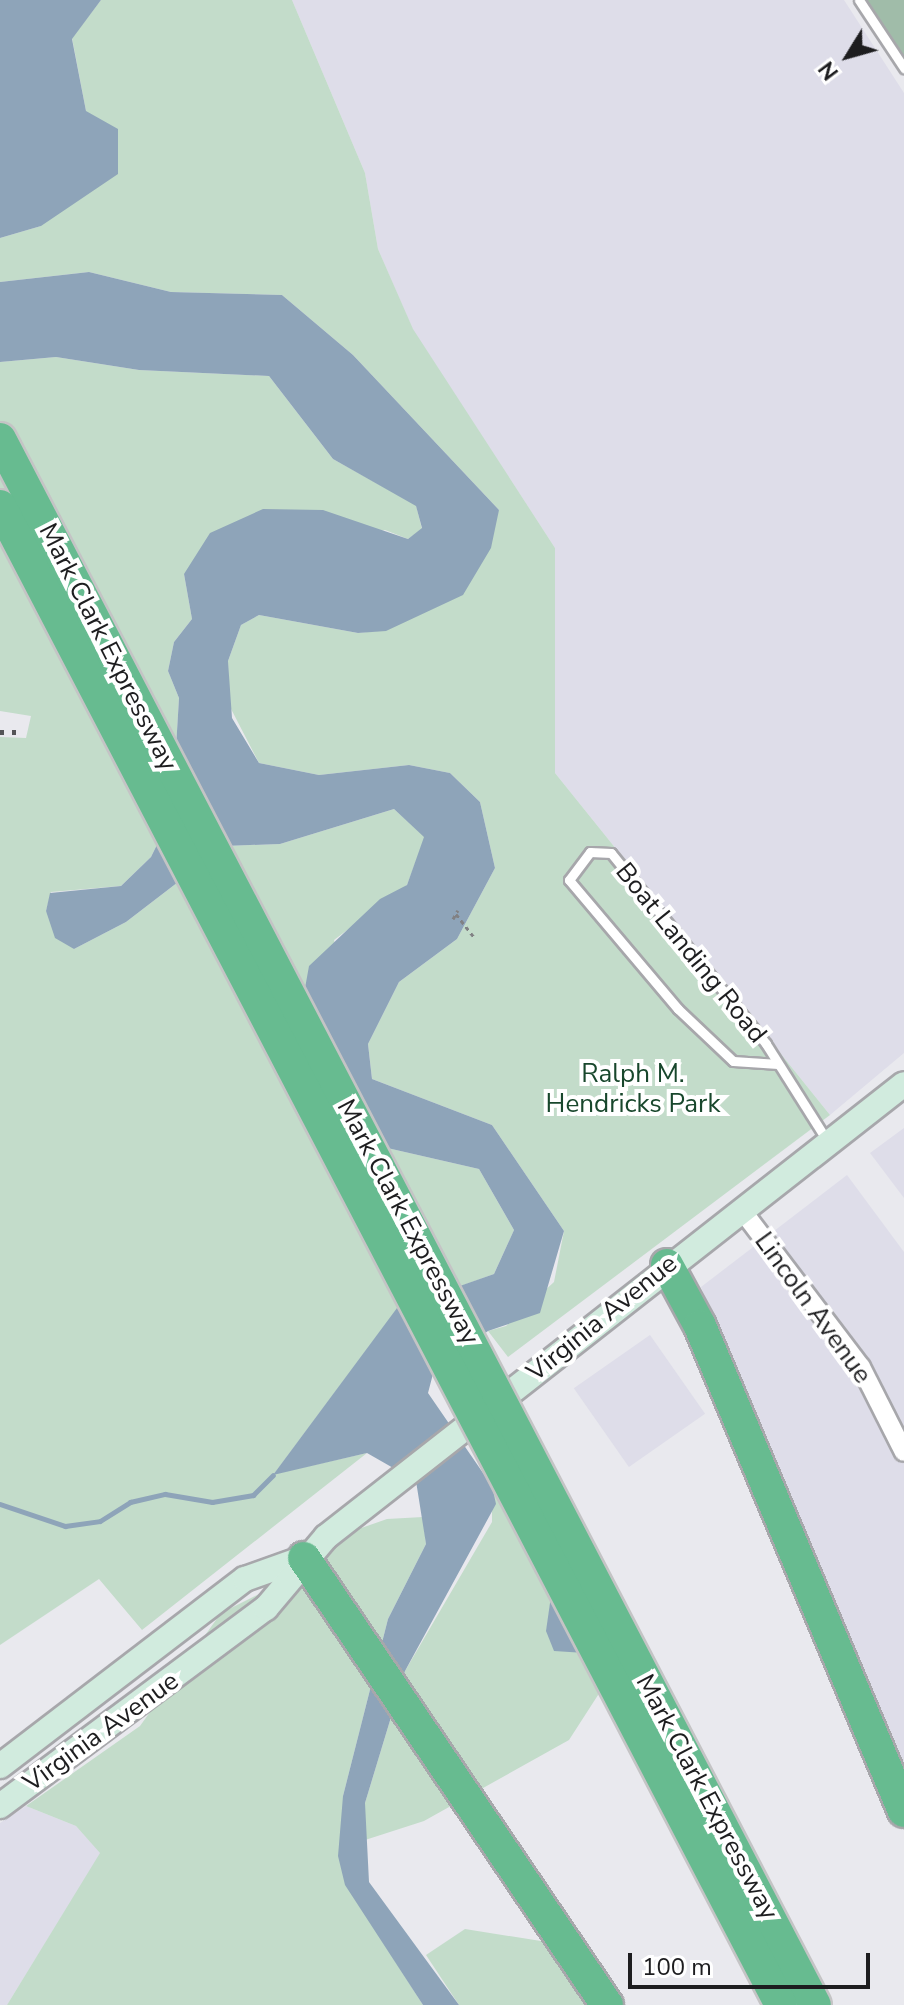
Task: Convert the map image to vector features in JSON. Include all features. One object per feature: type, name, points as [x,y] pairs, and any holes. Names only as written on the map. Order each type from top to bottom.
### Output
[{"type":"highway","name":"Mark Clark Expressway","points":[[0,439],[815,2005]]},
{"type":"highway","name":"Mark Clark Expressway","points":[[0,506],[781,2005]]},
{"type":"highway","points":[[667,1265],[700,1326],[904,1811]]},
{"type":"highway","points":[[315,1547],[335,1601],[607,2005]]},
{"type":"main road","name":"Virginia Avenue","points":[[0,1806],[101,1734],[266,1608],[315,1547],[667,1265],[904,1084]]},
{"type":"main road","name":"Virginia Avenue","points":[[0,1766],[245,1579],[315,1547]]},
{"type":"main road","points":[[79,1706],[101,1734]]},
{"type":"street","name":"Lincoln Avenue","points":[[741,1209],[861,1367],[904,1452]]},
{"type":"lane","points":[[859,0],[904,68]]},
{"type":"lane","name":"Boat Landing Road","points":[[778,1064],[733,1061],[687,1020],[569,880],[590,852],[611,853],[778,1064],[828,1142]]},
{"type":"path","points":[[453,919],[457,912],[474,937]]},
{"type":"shaded area","points":[[292,0],[844,0],[904,93],[904,1053],[830,1115],[555,773],[555,548],[413,330],[378,249],[365,173]]},
{"type":"shaded area","points":[[904,1128],[904,1198],[870,1153]]},
{"type":"shaded area","points":[[847,1175],[904,1252],[904,1769],[701,1287]]},
{"type":"shaded area","points":[[650,1335],[705,1414],[629,1467],[574,1388]]},
{"type":"shaded area","points":[[26,1806],[76,1826],[101,1853],[7,2005],[0,2005],[0,1823]]},
{"type":"green space","name":"Ralph M. Hendricks Park","points":[[101,0],[292,0],[365,173],[378,249],[413,329],[555,548],[555,773],[830,1115],[508,1357],[488,1331],[506,1326],[554,1282],[564,1231],[492,1125],[372,1079],[368,1044],[399,982],[457,939],[495,868],[480,802],[450,773],[409,765],[319,775],[259,763],[229,705],[228,661],[241,625],[259,615],[358,633],[386,630],[414,616],[499,510],[353,355],[282,295],[171,292],[89,272],[0,282],[0,238],[41,226],[86,111],[72,38]]},
{"type":"green space","points":[[865,0],[904,0],[904,59]]},
{"type":"green space","points":[[56,357],[139,370],[269,376],[333,459],[416,505],[422,529],[408,539],[385,530],[184,574],[192,619],[174,642],[168,671],[179,698],[172,814],[151,857],[121,886],[51,892],[46,911],[74,949],[126,922],[225,846],[280,844],[394,809],[425,837],[407,885],[334,940],[383,1147],[479,1169],[514,1230],[494,1274],[397,1309],[274,1474],[367,1453],[142,1630],[99,1579],[0,1645],[0,737],[26,738],[31,716],[0,711],[0,362]]},
{"type":"green space","points":[[492,1486],[539,1494],[609,1678],[569,1740],[424,1821],[362,1841],[365,1803],[405,1671],[492,1522]]},
{"type":"green space","points":[[423,1517],[426,1544],[388,1619],[343,1796],[376,1931],[423,2005],[7,2005],[100,1853],[76,1826],[26,1806],[140,1726],[221,1613],[259,1594],[310,1546],[387,1519]]},
{"type":"green space","points":[[465,1929],[566,1945],[600,2005],[459,2005],[426,1955]]},
{"type":"water","points":[[0,0],[101,0],[72,39],[86,111],[118,129],[118,174],[41,226],[0,238]]},
{"type":"water","points":[[89,272],[171,292],[282,295],[353,355],[499,510],[491,548],[463,595],[386,631],[358,633],[259,615],[241,625],[228,661],[232,718],[259,763],[319,775],[409,765],[450,773],[480,802],[495,868],[457,939],[399,982],[368,1044],[372,1079],[492,1125],[564,1231],[540,1313],[488,1331],[434,1370],[428,1393],[492,1486],[496,1504],[405,1671],[365,1803],[369,1882],[459,2005],[423,2005],[345,1885],[338,1856],[343,1796],[388,1619],[426,1544],[416,1481],[367,1453],[273,1475],[397,1308],[494,1274],[514,1230],[479,1169],[383,1147],[300,1016],[309,966],[380,899],[407,885],[424,837],[394,809],[280,844],[225,846],[126,922],[74,949],[55,938],[46,911],[50,893],[121,886],[151,857],[172,814],[179,698],[168,671],[174,642],[192,619],[184,574],[210,533],[263,509],[323,510],[408,539],[422,528],[416,506],[333,459],[269,376],[139,370],[56,357],[0,362],[0,282]]},
{"type":"water","points":[[554,1575],[585,1653],[554,1651],[546,1631]]},
{"type":"waterway","points":[[0,1504],[65,1526],[100,1521],[130,1502],[165,1494],[212,1502],[253,1495],[273,1475]]},
{"type":"railway","points":[[0,732],[16,732]]}]
